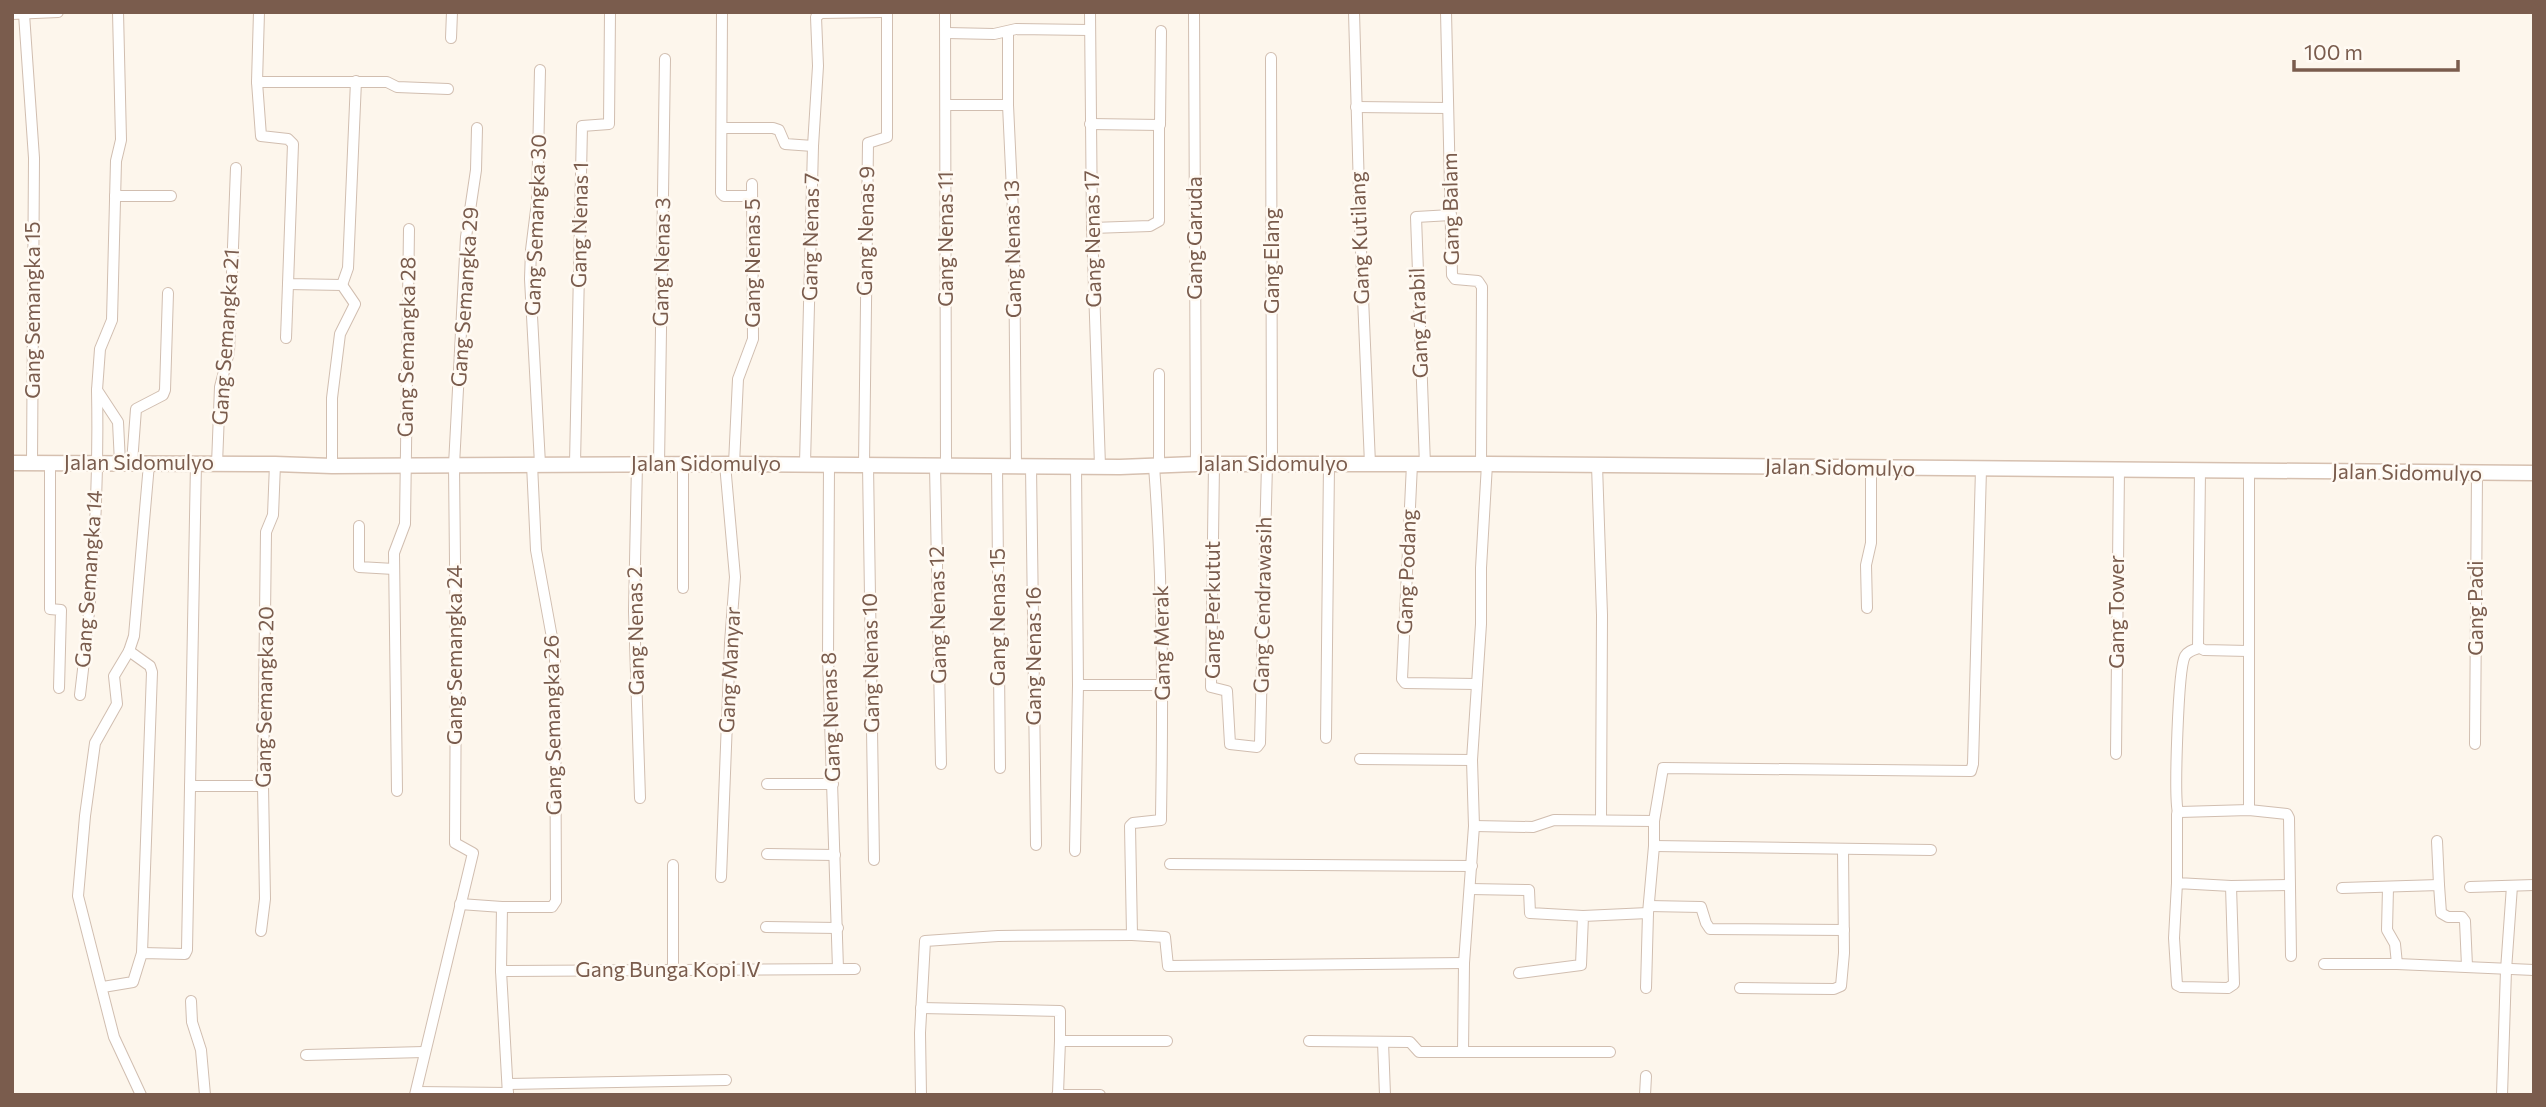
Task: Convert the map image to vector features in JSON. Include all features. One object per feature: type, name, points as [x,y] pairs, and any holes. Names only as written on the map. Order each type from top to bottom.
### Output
[{"type":"street","points":[[18,14],[58,12]]},
{"type":"street","name":"Gang Semangka 14","points":[[80,695],[90,620],[100,349],[113,320],[116,160],[121,139],[118,12]]},
{"type":"street","points":[[260,12],[257,82],[261,136],[288,139],[293,144],[286,338]]},
{"type":"street","points":[[451,38],[452,12]]},
{"type":"street","name":"Gang Nenas 1","points":[[575,464],[582,126],[609,124],[610,12]]},
{"type":"street","points":[[722,12],[721,192],[724,196],[752,196]]},
{"type":"street","points":[[821,13],[881,12]]},
{"type":"street","name":"Gang Nenas 9","points":[[866,465],[868,143],[887,137],[887,12]]},
{"type":"street","name":"Gang Nenas 11","points":[[940,466],[947,105],[946,12]]},
{"type":"street","name":"Gang Nenas 17","points":[[1090,12],[1092,228],[1100,466]]},
{"type":"street","name":"Gang Garuda","points":[[1194,12],[1196,464]]},
{"type":"street","name":"Gang Kutilang","points":[[1354,12],[1370,464]]},
{"type":"street","name":"Gang Balam","points":[[1446,12],[1453,278],[1478,281],[1482,287],[1484,464]]},
{"type":"street","name":"Gang Nenas 7","points":[[805,464],[813,146],[818,66],[816,17],[821,13]]},
{"type":"street","name":"Gang Semangka 15","points":[[18,14],[34,158],[32,463]]},
{"type":"street","points":[[947,33],[994,34],[1016,29],[1089,30]]},
{"type":"street","points":[[1092,228],[1150,226],[1159,221],[1161,31]]},
{"type":"street","name":"Gang Nenas 13","points":[[1008,32],[1008,105],[1023,466]]},
{"type":"street","name":"Gang Elang","points":[[1269,464],[1271,58]]},
{"type":"street","name":"Gang Nenas 3","points":[[659,465],[665,59]]},
{"type":"street","name":"Gang Semangka 30","points":[[536,464],[530,279],[537,202],[540,70]]},
{"type":"street","points":[[332,466],[332,398],[340,334],[349,295],[356,81]]},
{"type":"street","points":[[257,82],[387,82],[397,87],[448,89]]},
{"type":"street","points":[[947,105],[1008,105]]},
{"type":"street","points":[[1356,107],[1448,108]]},
{"type":"street","points":[[1090,124],[1159,126]]},
{"type":"street","name":"Gang Semangka 29","points":[[454,465],[466,237],[476,170],[477,128]]},
{"type":"street","points":[[722,128],[774,128],[779,130],[782,142],[786,144],[813,146]]},
{"type":"street","name":"Gang Semangka 21","points":[[224,464],[220,387],[229,352],[236,168]]},
{"type":"street","name":"Gang Nenas 5","points":[[729,464],[738,379],[753,339],[752,184]]},
{"type":"street","points":[[115,196],[172,196]]},
{"type":"street","name":"Gang Arabil","points":[[1418,465],[1416,217],[1451,215]]},
{"type":"street","name":"Gang Semangka 28","points":[[397,791],[394,553],[405,524],[408,229]]},
{"type":"street","points":[[288,284],[349,295]]},
{"type":"street","points":[[126,463],[136,409],[163,395],[165,390],[168,293]]},
{"type":"street","name":"Gang Merak","points":[[1132,935],[1130,826],[1133,823],[1161,820],[1163,685],[1157,466],[1159,374]]},
{"type":"street","points":[[97,390],[118,422],[126,463]]},
{"type":"street","name":"Jalan Sidomulyo","points":[[12,463],[332,466],[1484,464],[2534,474]]},
{"type":"street","points":[[50,463],[50,609],[61,610],[59,688]]},
{"type":"street","points":[[141,1095],[114,1037],[78,896],[95,743],[117,704],[114,676],[129,651],[134,636],[149,464]]},
{"type":"street","points":[[142,953],[184,954],[186,951],[196,464]]},
{"type":"street","name":"Gang Semangka 20","points":[[261,931],[265,899],[263,786],[266,532],[273,515],[275,464]]},
{"type":"street","name":"Gang Semangka 26","points":[[502,907],[552,907],[555,904],[555,654],[536,550],[536,464]]},
{"type":"street","name":"Gang Nenas 2","points":[[637,464],[634,611],[640,798]]},
{"type":"street","points":[[683,464],[683,589]]},
{"type":"street","name":"Gang Manyar","points":[[721,877],[735,577],[729,464]]},
{"type":"street","name":"Gang Perkutut","points":[[1214,464],[1211,687],[1227,691],[1230,744],[1259,746]]},
{"type":"street","name":"Gang Cendrawasih","points":[[1259,746],[1269,464]]},
{"type":"street","points":[[1325,738],[1329,464]]},
{"type":"street","points":[[1463,1052],[1464,963],[1474,826],[1472,760],[1484,464]]},
{"type":"street","name":"Gang Semangka 24","points":[[454,465],[456,845],[473,852],[460,904]]},
{"type":"street","name":"Gang Nenas 8","points":[[829,465],[828,657],[838,928],[837,969]]},
{"type":"street","name":"Gang Nenas 10","points":[[866,465],[874,860]]},
{"type":"street","name":"Gang Podang","points":[[1418,465],[1402,679],[1405,683],[1477,684]]},
{"type":"street","points":[[1597,465],[1602,615],[1601,820]]},
{"type":"street","name":"Gang Nenas 12","points":[[940,466],[942,764]]},
{"type":"street","name":"Gang Nenas 15","points":[[997,466],[1000,768]]},
{"type":"street","name":"Gang Nenas 16","points":[[1023,466],[1036,845]]},
{"type":"street","points":[[1075,851],[1078,685],[1076,466]]},
{"type":"street","points":[[1867,608],[1866,565],[1871,543],[1871,469]]},
{"type":"street","points":[[1646,988],[1654,821],[1661,771],[1664,768],[1971,771],[1978,628],[1981,470]]},
{"type":"street","name":"Gang Tower","points":[[2116,754],[2119,470]]},
{"type":"street","points":[[2199,648],[2200,471]]},
{"type":"street","points":[[2249,471],[2249,810]]},
{"type":"street","name":"Gang Padi","points":[[2475,744],[2477,473]]},
{"type":"street","points":[[359,526],[359,566],[394,569]]},
{"type":"street","points":[[2231,886],[2234,984],[2225,988],[2181,987],[2177,983],[2174,938],[2178,813],[2176,767],[2181,676],[2185,657],[2199,648],[2248,651]]},
{"type":"street","points":[[103,987],[134,982],[142,953],[152,671],[150,666],[129,651]]},
{"type":"street","points":[[1078,685],[1163,685]]},
{"type":"street","points":[[1360,759],[1472,760]]},
{"type":"street","points":[[767,784],[833,784]]},
{"type":"street","points":[[190,786],[263,786]]},
{"type":"street","points":[[2178,813],[2249,810],[2280,812],[2290,818],[2291,956]]},
{"type":"street","points":[[1474,826],[1533,827],[1554,820],[1654,821]]},
{"type":"street","points":[[2437,841],[2441,913],[2448,917],[2462,917],[2465,921],[2467,966]]},
{"type":"street","points":[[1654,846],[1931,850]]},
{"type":"street","points":[[1740,988],[1839,988],[1842,983],[1844,930],[1843,850]]},
{"type":"street","points":[[766,854],[835,855]]},
{"type":"street","points":[[1170,863],[1472,866]]},
{"type":"street","points":[[673,865],[673,971]]},
{"type":"street","points":[[2177,883],[2290,885]]},
{"type":"street","points":[[2342,888],[2439,885]]},
{"type":"street","points":[[2470,887],[2534,885]]},
{"type":"street","points":[[2502,1095],[2512,886]]},
{"type":"street","points":[[2388,888],[2387,930],[2389,938],[2395,944],[2397,964]]},
{"type":"street","points":[[1470,889],[1529,890],[1530,913],[1583,916],[1701,907],[1710,929],[1844,930]]},
{"type":"street","points":[[508,1091],[501,971],[502,907],[460,904],[416,1093],[508,1091],[726,1080]]},
{"type":"street","points":[[1519,973],[1581,965],[1583,916]]},
{"type":"street","points":[[766,927],[838,928]]},
{"type":"street","points":[[921,1095],[923,943],[927,940],[998,936],[1165,937],[1168,966],[1464,963]]},
{"type":"street","points":[[2324,964],[2534,970]]},
{"type":"street","name":"Gang Bunga Kopi IV","points":[[501,971],[855,969]]},
{"type":"street","points":[[191,1001],[192,1022],[201,1050],[205,1095]]},
{"type":"street","points":[[921,1008],[1060,1011],[1057,1094],[1100,1095]]},
{"type":"street","points":[[1060,1041],[1167,1041]]},
{"type":"street","points":[[1309,1041],[1410,1042],[1419,1052],[1610,1052]]},
{"type":"street","points":[[1383,1042],[1385,1095]]},
{"type":"street","points":[[306,1055],[424,1052]]},
{"type":"street","points":[[1645,1095],[1646,1076]]}]
